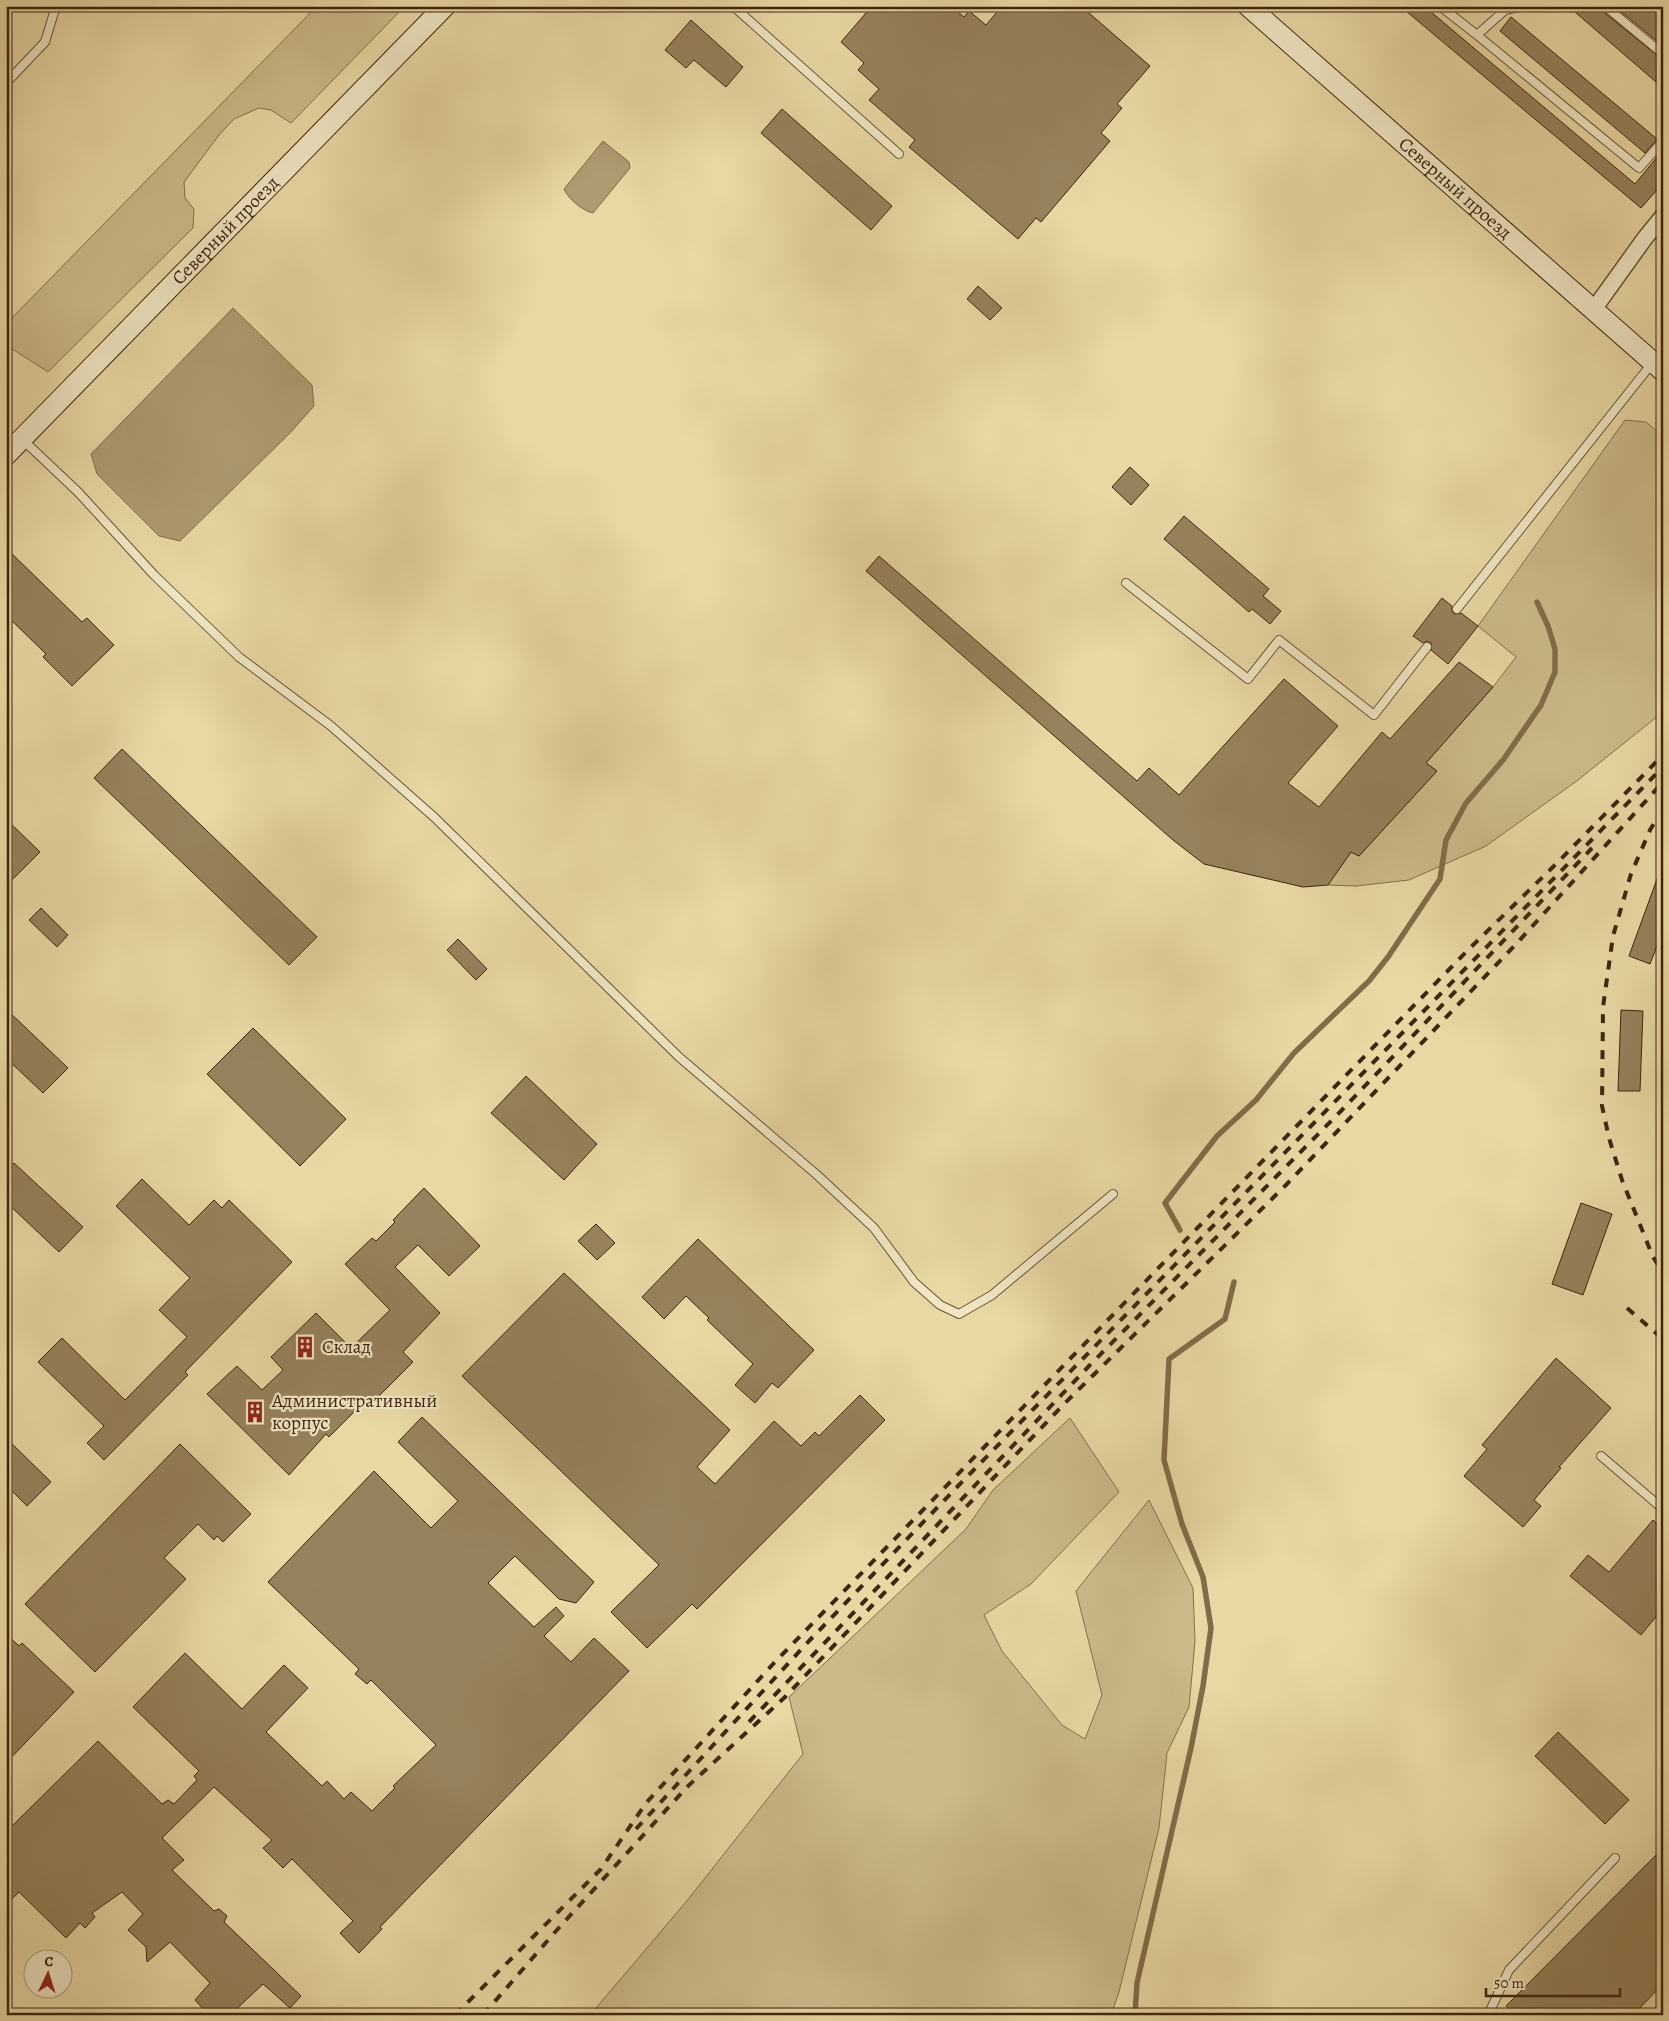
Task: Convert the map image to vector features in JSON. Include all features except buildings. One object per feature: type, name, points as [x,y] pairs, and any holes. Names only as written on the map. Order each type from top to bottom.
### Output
[{"type":"street","name":"Северный проезд","points":[[6,455],[445,6]]},
{"type":"street","name":"Северный проезд","points":[[1248,6],[1658,367]]},
{"type":"street","points":[[1594,309],[1663,216]]},
{"type":"lane","points":[[6,83],[45,42],[56,6]]},
{"type":"lane","points":[[733,6],[899,154]]},
{"type":"lane","points":[[1440,6],[1478,35],[1639,168],[1663,141]]},
{"type":"lane","points":[[1478,35],[1505,10],[1523,6]]},
{"type":"lane","points":[[1604,6],[1663,54]]},
{"type":"lane","points":[[1457,609],[1658,367]]},
{"type":"lane","points":[[22,439],[78,492],[154,575],[239,658],[331,726],[434,817],[679,1056],[816,1174],[874,1228],[914,1282],[940,1305],[959,1314],[992,1295],[1113,1194]]},
{"type":"lane","points":[[1126,583],[1248,679],[1279,640],[1374,715],[1427,647]]},
{"type":"lane","points":[[1601,1456],[1663,1509]]},
{"type":"lane","points":[[1488,2015],[1509,1970],[1615,1858]]},
{"type":"shaded area","points":[[317,6],[405,6],[291,123],[271,110],[259,108],[234,119],[219,135],[184,182],[185,198],[194,209],[193,228],[48,372],[6,345],[6,324]]},
{"type":"shaded area","points":[[603,141],[629,162],[630,168],[593,213],[576,204],[564,189]]},
{"type":"shaded area","points":[[233,308],[312,385],[314,406],[291,432],[180,541],[159,536],[97,474],[91,454]]},
{"type":"shaded area","points":[[1625,420],[1646,422],[1663,436],[1663,712],[1578,780],[1486,846],[1409,880],[1356,886],[1328,885],[1351,852],[1359,856],[1437,771],[1426,763],[1493,687],[1516,657],[1478,626]]},
{"type":"shaded area","points":[[1070,1418],[1119,1492],[1031,1584],[984,1615],[1002,1651],[1062,1725],[1085,1739],[1102,1695],[1076,1591],[1149,1500],[1193,1588],[1195,1641],[1189,1707],[1167,1753],[1159,1828],[1119,1992],[1111,2015],[590,2015],[686,1902],[803,1754],[789,1697],[966,1529],[993,1490]]},
{"type":"waterway","points":[[1180,1230],[1165,1203],[1217,1136],[1256,1100],[1294,1053],[1369,981],[1388,957],[1440,879],[1446,840],[1466,803],[1503,760],[1541,705],[1555,672],[1555,649],[1548,626],[1537,602]]},
{"type":"waterway","points":[[1135,2015],[1137,1983],[1191,1748],[1203,1686],[1211,1628],[1203,1577],[1182,1524],[1164,1460],[1169,1359],[1225,1319],[1234,1282]]},
{"type":"railway","points":[[455,2015],[601,1869],[646,1803],[774,1663],[1467,951],[1663,755]]},
{"type":"railway","points":[[636,1829],[808,1642],[958,1486],[1663,767]]},
{"type":"railway","points":[[483,2015],[556,1931],[687,1787],[784,1698],[1064,1404],[1286,1185],[1518,942],[1663,782]]},
{"type":"railway","points":[[1663,809],[1650,830],[1631,874],[1613,936],[1603,1007],[1602,1106],[1609,1138],[1622,1180],[1653,1257],[1663,1272]]},
{"type":"railway","points":[[749,1722],[1089,1366],[1341,1111],[1592,848]]},
{"type":"railway","points":[[1627,1308],[1663,1339]]},
{"type":"place","name":"Склад","points":[[305,1347]]},
{"type":"place","name":"Административный корпус","points":[[255,1412]]}]
